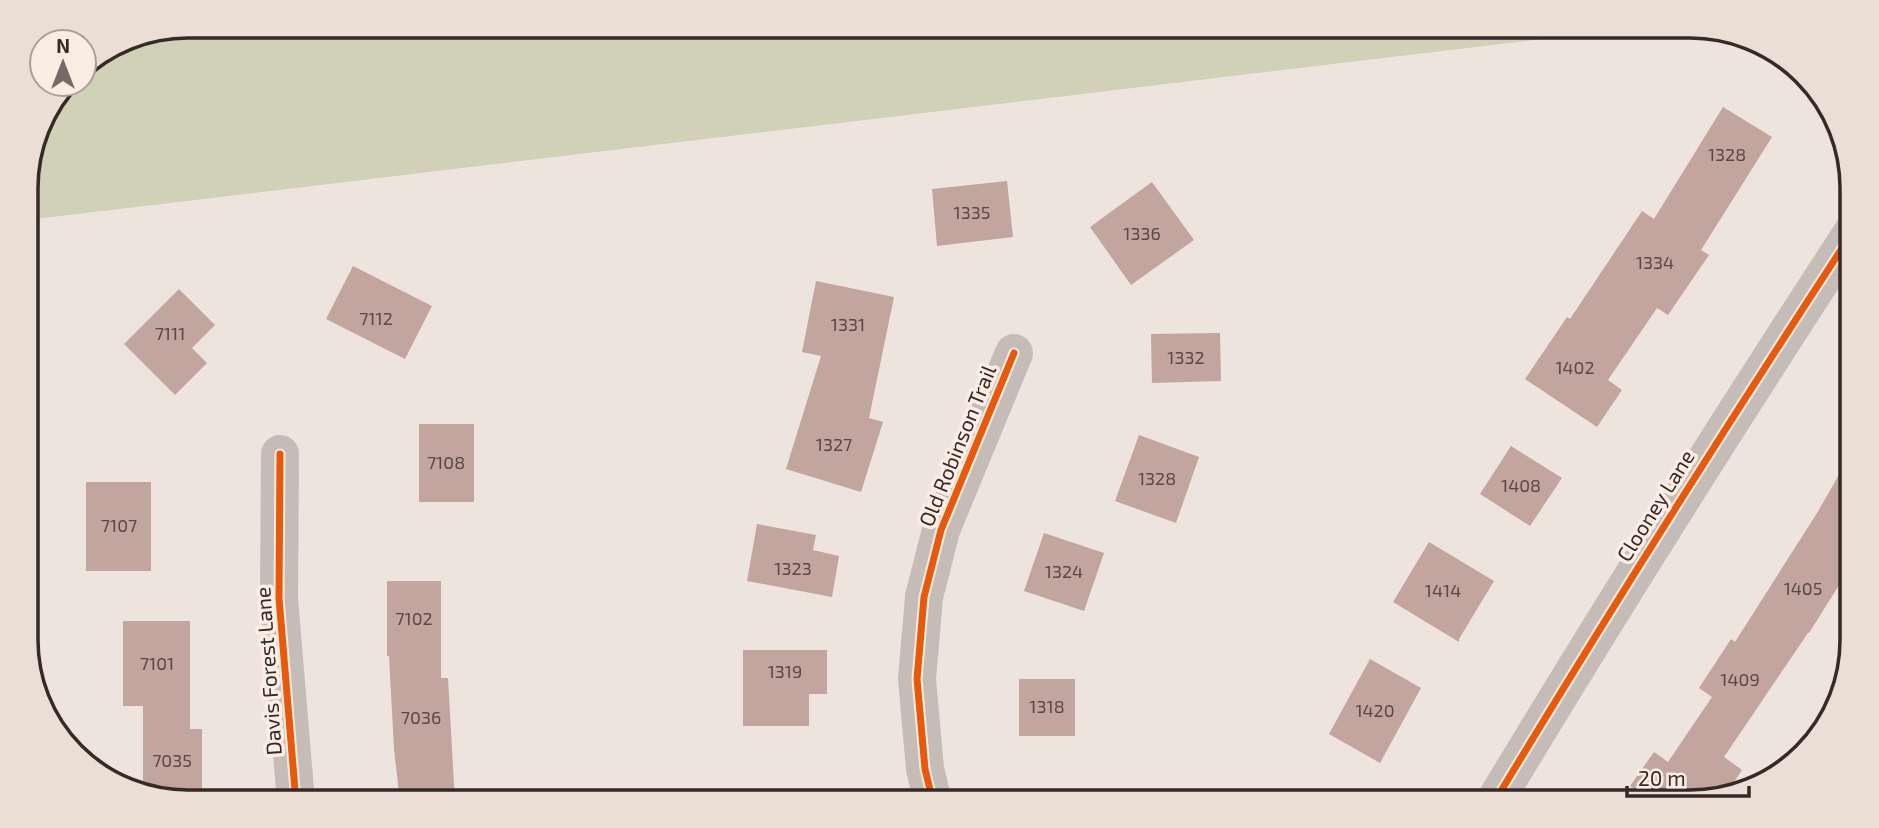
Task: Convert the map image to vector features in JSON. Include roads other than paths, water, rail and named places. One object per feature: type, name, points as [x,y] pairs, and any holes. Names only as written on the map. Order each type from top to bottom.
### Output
[{"type":"street","name":"Clooney Lane","points":[[1503,789],[1584,653],[1840,251]]},
{"type":"street","name":"Old Robinson Trail","points":[[930,790],[925,769],[917,679],[924,597],[941,530],[1014,353]]},
{"type":"street","name":"Davis Forest Lane","points":[[281,454],[279,598],[295,790]]}]
